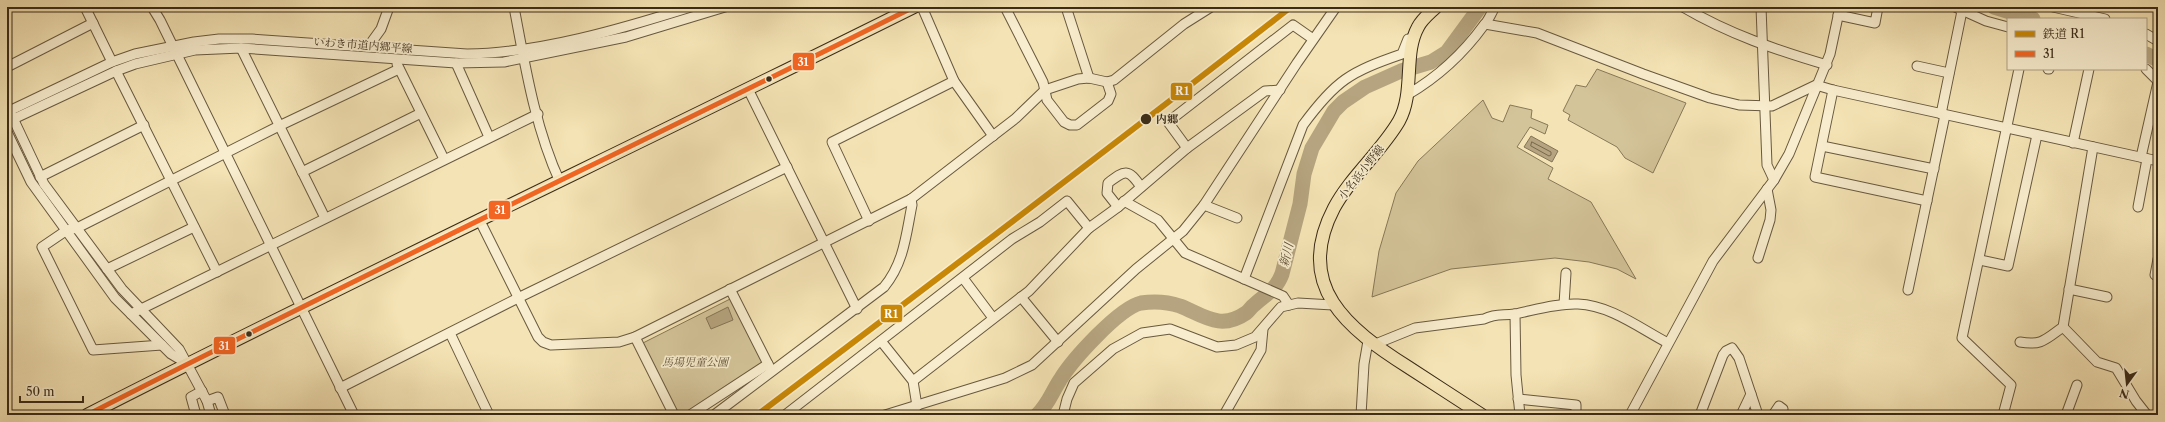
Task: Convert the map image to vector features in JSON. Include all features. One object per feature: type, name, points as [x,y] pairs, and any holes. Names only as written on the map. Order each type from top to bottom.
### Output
[{"type":"main road","points":[[87,415],[188,363],[479,219],[560,182],[914,7]]},
{"type":"main road","points":[[1417,27],[1436,7]]},
{"type":"main road","name":"小名浜小野線","points":[[1417,27],[1414,35],[1408,89],[1403,114],[1394,130],[1340,196],[1327,224],[1321,257],[1322,274],[1333,305],[1344,319],[1371,343],[1482,415]]},
{"type":"street","points":[[85,7],[112,62]]},
{"type":"street","points":[[152,7],[354,415]]},
{"type":"street","points":[[368,47],[381,29],[389,7]]},
{"type":"street","points":[[514,7],[523,54],[548,153],[560,182]]},
{"type":"street","name":"いわき市道内郷平線","points":[[9,114],[112,62],[135,54],[171,45],[219,39],[368,47],[394,54],[456,63],[504,62],[523,54],[617,29],[691,7]]},
{"type":"street","name":"いわき市道内郷平線","points":[[9,114],[116,72],[176,54],[201,50],[241,48],[394,54],[523,54],[626,37],[725,7]]},
{"type":"street","points":[[922,7],[954,81],[993,136]]},
{"type":"street","points":[[1005,7],[1043,82],[1046,100],[1064,122],[1070,125],[1077,125],[1108,101],[1111,94],[1107,82]]},
{"type":"street","points":[[1066,7],[1089,78]]},
{"type":"street","points":[[479,219],[520,297],[538,337],[543,342],[551,344],[619,342],[635,337],[911,199],[1016,118],[1045,90],[1058,84],[1089,78],[1107,82],[1120,76],[1184,24],[1211,7]]},
{"type":"street","points":[[886,415],[960,393],[1022,371],[1032,365],[1136,269],[1183,232],[1204,205],[1313,39],[1336,7]]},
{"type":"street","points":[[1408,89],[1426,84],[1458,57],[1485,24],[1496,7]]},
{"type":"street","points":[[1761,7],[1766,105],[1767,165],[1774,180]]},
{"type":"street","points":[[1630,415],[1713,261],[1774,180],[1800,133],[1816,85],[1826,65],[1839,11],[1875,23],[1878,7]]},
{"type":"street","points":[[2053,7],[2101,18]]},
{"type":"street","points":[[1687,8],[1763,46],[1826,65]]},
{"type":"street","points":[[1908,290],[1934,169],[1958,9],[2007,27]]},
{"type":"street","points":[[7,67],[93,24]]},
{"type":"street","points":[[1485,24],[1537,33],[1710,98],[1739,104],[1766,105],[1783,102],[1816,85],[1943,115],[2158,161]]},
{"type":"street","points":[[1187,148],[1168,122],[1293,25],[1313,39]]},
{"type":"street","points":[[1246,280],[1303,125],[1319,103],[1343,79],[1358,70],[1402,54],[1409,36],[1417,27]]},
{"type":"street","points":[[2147,35],[2158,41]]},
{"type":"street","points":[[241,48],[325,218]]},
{"type":"street","points":[[394,54],[399,69],[444,159]]},
{"type":"street","points":[[456,63],[489,137]]},
{"type":"street","points":[[1917,66],[1949,73]]},
{"type":"street","points":[[162,345],[93,350],[42,247],[67,230],[77,228],[225,153],[399,69]]},
{"type":"street","points":[[2003,415],[2011,385],[1962,338],[1980,260],[2019,70]]},
{"type":"street","points":[[2073,143],[2089,70]]},
{"type":"street","points":[[2138,207],[2144,158],[2158,82],[2147,70]]},
{"type":"street","points":[[116,72],[217,272]]},
{"type":"street","points":[[869,221],[832,142],[954,81]]},
{"type":"street","points":[[748,89],[857,309]]},
{"type":"street","points":[[913,381],[1021,297],[1089,228],[1121,204],[1187,148],[1264,91],[1280,90]]},
{"type":"street","points":[[1833,90],[1815,177],[1927,201]]},
{"type":"street","points":[[302,172],[421,113]]},
{"type":"street","points":[[9,114],[40,177],[77,228],[122,288],[179,348],[207,401],[211,415]]},
{"type":"street","points":[[131,314],[538,114]]},
{"type":"street","points":[[40,177],[144,126]]},
{"type":"street","points":[[7,132],[31,182],[115,298],[171,354],[188,363]]},
{"type":"street","points":[[1980,260],[2008,266],[2037,135]]},
{"type":"street","points":[[1822,146],[1934,169]]},
{"type":"street","points":[[2020,342],[2032,344],[2043,342],[2063,327],[2093,147]]},
{"type":"street","points":[[340,388],[520,297],[787,167]]},
{"type":"street","points":[[1141,187],[1134,176],[1125,172],[1120,173],[1108,183],[1107,194],[1121,204],[1158,220],[1185,253],[1283,296],[1289,305]]},
{"type":"street","points":[[1758,258],[1770,220],[1771,210],[1767,189]]},
{"type":"street","points":[[690,415],[770,367],[857,309],[884,287],[893,276],[900,263],[912,205],[911,199]]},
{"type":"street","points":[[785,415],[1012,239],[1040,222],[1067,201],[1089,228]]},
{"type":"street","points":[[1204,205],[1237,218]]},
{"type":"street","points":[[108,269],[194,226]]},
{"type":"street","points":[[2155,275],[2158,259]]},
{"type":"street","points":[[1564,304],[1566,273]]},
{"type":"street","points":[[963,278],[994,318]]},
{"type":"street","points":[[730,289],[770,367]]},
{"type":"street","points":[[2069,289],[2107,297]]},
{"type":"street","points":[[1021,297],[1058,342]]},
{"type":"street","points":[[1063,415],[1067,399],[1074,383],[1113,349],[1142,333],[1170,329],[1217,347],[1247,342],[1263,329],[1281,307],[1298,303],[1333,305]]},
{"type":"street","points":[[1361,415],[1364,364],[1371,343],[1415,328],[1484,319],[1494,314],[1504,316],[1564,304],[1580,304],[1609,312],[1668,343]]},
{"type":"street","points":[[1515,314],[1518,399],[1520,415]]},
{"type":"street","points":[[2063,327],[2096,362],[2116,368],[2136,401],[2147,415]]},
{"type":"street","points":[[1224,415],[1261,350],[1263,329]]},
{"type":"street","points":[[450,333],[489,415]]},
{"type":"street","points":[[635,337],[674,415]]},
{"type":"street","points":[[882,341],[913,381],[917,406]]},
{"type":"street","points":[[1700,415],[1723,355],[1729,348],[1736,352],[1739,358],[1758,415]]},
{"type":"street","points":[[714,415],[770,367]]},
{"type":"street","points":[[2066,415],[2077,385]]},
{"type":"street","points":[[196,415],[191,396],[202,391]]},
{"type":"street","points":[[1741,415],[1751,394]]},
{"type":"street","points":[[207,401],[218,397],[225,415]]},
{"type":"street","points":[[1518,399],[1576,405],[1576,415]]},
{"type":"street","points":[[1773,415],[1778,406],[1783,409]]},
{"type":"green space","points":[[1597,69],[1686,103],[1653,173],[1625,158],[1617,147],[1568,120],[1570,115],[1563,111],[1576,85],[1586,87]]},
{"type":"green space","points":[[1483,100],[1492,118],[1503,122],[1510,105],[1532,110],[1531,118],[1548,125],[1545,134],[1530,127],[1517,147],[1553,168],[1548,179],[1591,202],[1636,279],[1617,269],[1589,262],[1555,258],[1451,269],[1372,297],[1379,251],[1396,193],[1418,161]]},
{"type":"green space","name":"馬場児童公園","points":[[734,297],[768,364],[690,415],[674,415],[639,345]]},
{"type":"water","points":[[1531,136],[1558,151],[1552,162],[1524,147]]},
{"type":"water","points":[[728,307],[733,320],[711,329],[706,318]]},
{"type":"waterway","name":"新川","points":[[1037,415],[1047,403],[1066,371],[1085,348],[1109,324],[1132,307],[1146,302],[1166,303],[1180,306],[1212,320],[1228,321],[1246,313],[1270,291],[1277,284],[1282,274],[1300,204],[1304,174],[1312,148],[1334,111],[1343,102],[1365,87],[1401,71],[1431,62],[1447,52],[1480,7]]},
{"type":"waterway","name":"新川","points":[[1994,7],[2030,18]]},
{"type":"waterway","name":"新川","points":[[2147,54],[2158,60]]},
{"type":"rail line","name":"R1","points":[[757,415],[1025,212],[1291,7]]},
{"type":"transit line","name":"31","points":[[87,415],[293,311],[914,7]]},
{"type":"place","name":"内郷","points":[[1146,119]]}]
